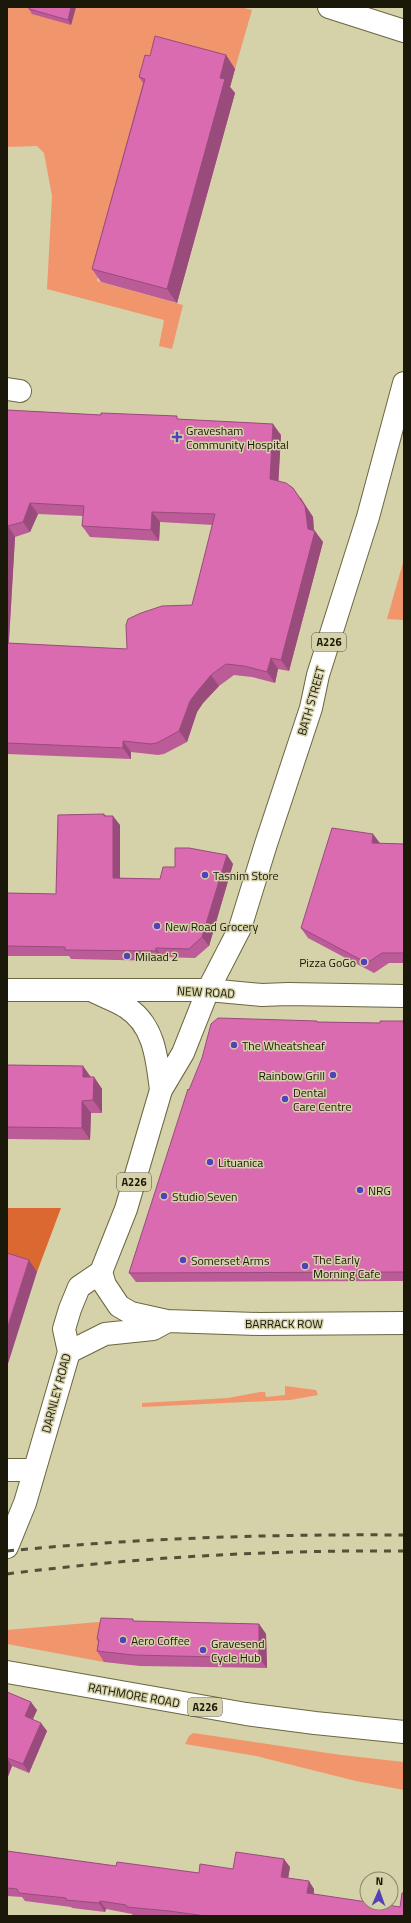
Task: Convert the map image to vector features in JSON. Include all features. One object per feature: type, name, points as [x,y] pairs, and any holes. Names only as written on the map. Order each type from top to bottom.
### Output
[{"type":"main road","points":[[329,7],[404,32]]},
{"type":"main road","name":"BATH STREET","points":[[208,990],[240,928],[311,708],[318,675],[368,517],[404,383]]},
{"type":"main road","name":"A226","points":[[89,989],[127,1007],[142,1022],[151,1036],[156,1050],[161,1090]]},
{"type":"main road","name":"NEW ROAD","points":[[7,990],[208,990],[262,995],[404,996]]},
{"type":"main road","name":"A226","points":[[101,1272],[126,1209],[161,1090],[183,1053],[208,990]]},
{"type":"main road","name":"BARRACK ROW","points":[[101,1272],[105,1285],[119,1306],[131,1313],[167,1321],[259,1324],[403,1323]]},
{"type":"main road","name":"DARNLEY ROAD","points":[[7,1547],[22,1510],[69,1352],[64,1329],[70,1309],[79,1287],[101,1272]]},
{"type":"main road","points":[[69,1352],[105,1334],[153,1330],[167,1321]]},
{"type":"main road","points":[[7,1470],[34,1470]]},
{"type":"main road","name":"RATHMORE ROAD","points":[[7,1672],[246,1714],[315,1724],[404,1732]]},
{"type":"shaded area","points":[[7,7],[240,7],[252,10],[235,69],[103,260],[97,281],[183,305],[172,349],[159,346],[164,320],[47,289],[52,196],[44,153],[37,146],[7,147]]},
{"type":"shaded area","points":[[404,559],[404,620],[387,619]]},
{"type":"shaded area","points":[[7,1208],[61,1208],[37,1272],[7,1263]]},
{"type":"shaded area","points":[[285,1386],[316,1390],[318,1395],[290,1400],[142,1407],[142,1403],[228,1398],[260,1392],[265,1392],[266,1397],[285,1395]]},
{"type":"shaded area","points":[[110,1621],[104,1662],[7,1644],[7,1630]]},
{"type":"shaded area","points":[[193,1733],[341,1755],[404,1762],[404,1790],[356,1781],[256,1756],[185,1744],[189,1736]]},
{"type":"building","points":[[29,7],[71,7],[68,20],[29,9]]},
{"type":"building","points":[[155,36],[226,55],[220,78],[225,79],[167,289],[92,269],[145,79],[139,77],[145,55],[150,56]]},
{"type":"building","name":"Gravesham Community Hospital","points":[[7,410],[101,415],[101,413],[177,416],[177,419],[273,424],[270,479],[286,483],[293,488],[305,506],[308,529],[315,531],[281,660],[271,658],[267,672],[244,666],[226,664],[211,675],[190,701],[179,731],[157,743],[151,744],[123,741],[123,748],[7,743],[7,643],[127,649],[126,625],[128,619],[162,606],[192,605],[215,514],[152,512],[151,530],[82,526],[84,506],[30,503],[23,522],[8,526],[7,534]]},
{"type":"building","points":[[104,814],[104,816],[113,816],[113,878],[160,879],[163,867],[175,867],[175,848],[189,848],[227,855],[202,937],[189,949],[156,948],[156,951],[65,950],[65,947],[7,946],[7,893],[56,894],[58,815]]},
{"type":"building","points":[[332,828],[373,834],[372,843],[404,844],[404,953],[382,953],[367,963],[301,928]]},
{"type":"building","points":[[218,1018],[317,1022],[380,1023],[380,1021],[404,1021],[404,1272],[129,1273],[188,1089],[189,1090],[202,1058],[211,1024]]},
{"type":"building","points":[[7,1065],[83,1066],[83,1077],[94,1077],[93,1100],[82,1101],[82,1128],[7,1127]]},
{"type":"building","points":[[7,1253],[29,1260],[7,1329]]},
{"type":"building","points":[[101,1618],[133,1619],[133,1621],[259,1624],[259,1658],[133,1655],[97,1651],[99,1640],[97,1639]]},
{"type":"building","points":[[7,1692],[31,1702],[25,1716],[41,1723],[23,1764],[7,1758]]},
{"type":"building","points":[[7,1851],[116,1866],[117,1862],[199,1873],[200,1864],[233,1869],[236,1852],[284,1859],[281,1877],[309,1881],[307,1893],[359,1901],[359,1911],[399,1911],[402,1893],[404,1893],[404,1916],[206,1916],[127,1907],[126,1905],[100,1901],[99,1903],[66,1900],[66,1898],[19,1893],[17,1889],[7,1888]]},
{"type":"railway","points":[[7,1551],[106,1543],[255,1536],[404,1535]]},
{"type":"railway","points":[[7,1574],[106,1563],[254,1553],[404,1551]]},
{"type":"place","name":"Gravesham Community Hospital","points":[[177,437]]},
{"type":"place","name":"Tasnim Store","points":[[205,875]]},
{"type":"place","name":"New Road Grocery","points":[[157,926]]},
{"type":"place","name":"Milaad 2","points":[[127,956]]},
{"type":"place","name":"Pizza GoGo","points":[[364,962]]},
{"type":"place","name":"The Wheatsheaf","points":[[234,1045]]},
{"type":"place","name":"Rainbow Grill","points":[[333,1075]]},
{"type":"place","name":"Dental Care Centre","points":[[285,1099]]},
{"type":"place","name":"Lituanica","points":[[210,1162]]},
{"type":"place","name":"NRG","points":[[360,1190]]},
{"type":"place","name":"Studio Seven","points":[[164,1196]]},
{"type":"place","name":"Somerset Arms","points":[[183,1260]]},
{"type":"place","name":"The Early Morning Cafe","points":[[305,1266]]},
{"type":"place","name":"Aero Coffee","points":[[123,1640]]},
{"type":"place","name":"Gravesend Cycle Hub","points":[[203,1650]]}]
